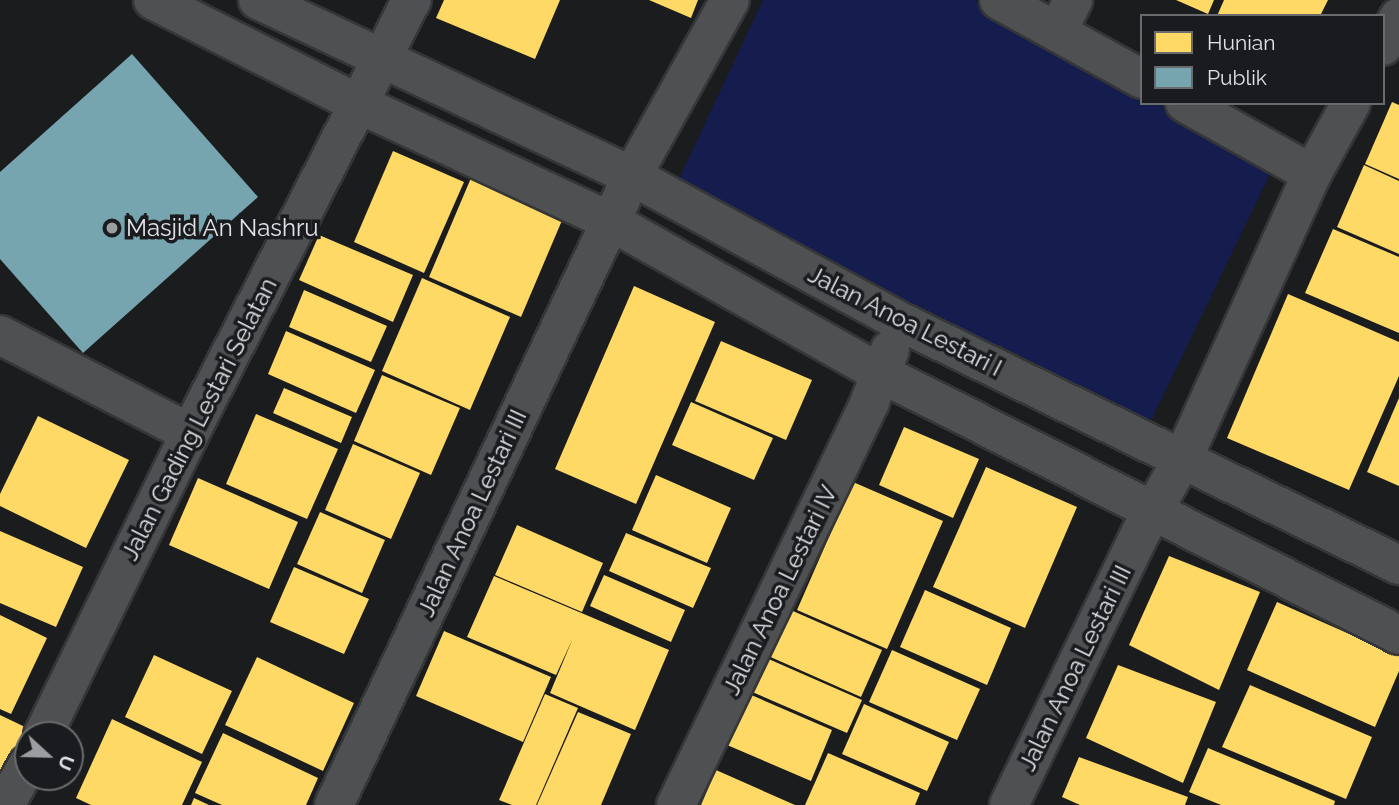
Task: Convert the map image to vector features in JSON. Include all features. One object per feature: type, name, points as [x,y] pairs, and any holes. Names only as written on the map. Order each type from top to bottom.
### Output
[{"type":"street","points":[[153,0],[359,104],[610,221],[1148,522],[1399,635]]},
{"type":"street","points":[[258,0],[632,176]]},
{"type":"street","name":"Jalan Gading Lestari Selatan","points":[[50,721],[190,433],[412,0]]},
{"type":"street","points":[[610,221],[632,176],[730,0]]},
{"type":"street","points":[[999,0],[1065,16],[1140,77]]},
{"type":"street","points":[[1385,42],[1399,17]]},
{"type":"street","points":[[1189,105],[1312,174]]},
{"type":"street","points":[[1148,522],[1183,458],[1312,174],[1351,105]]},
{"type":"street","name":"Jalan Anoa Lestari I","points":[[632,176],[903,323],[1399,565]]},
{"type":"street","name":"Jalan Anoa Lestari III","points":[[334,805],[610,221]]},
{"type":"street","name":"Jalan Anoa Lestari IV","points":[[676,805],[870,401],[903,323]]},
{"type":"street","points":[[0,335],[190,433]]},
{"type":"street","name":"Jalan Anoa Lestari III","points":[[1009,805],[1148,522]]},
{"type":"street","points":[[5,805],[14,789]]},
{"type":"shaded area","points":[[763,0],[974,0],[1140,94],[1140,105],[1161,105],[1273,168],[1143,437],[670,198]]},
{"type":"building: Hunian","points":[[444,0],[560,0],[535,59],[436,18]]},
{"type":"building: Hunian","points":[[649,0],[698,0],[691,18]]},
{"type":"building: Hunian","points":[[1176,0],[1214,0],[1208,14]]},
{"type":"building: Hunian","points":[[1224,0],[1328,0],[1321,14],[1218,14]]},
{"type":"building: Hunian","points":[[1392,102],[1399,105],[1399,179],[1365,164]]},
{"type":"building: Hunian","points":[[393,151],[464,182],[424,273],[354,242]]},
{"type":"building: Hunian","points":[[1364,165],[1399,181],[1399,254],[1337,227]]},
{"type":"building: Hunian","points":[[471,178],[563,218],[521,317],[429,277]]},
{"type":"building: Hunian","points":[[1333,229],[1399,257],[1399,333],[1305,293]]},
{"type":"building: Hunian","points":[[319,235],[413,275],[393,322],[299,280]]},
{"type":"building: Hunian","points":[[422,278],[510,317],[470,410],[382,371]]},
{"type":"building: Hunian","points":[[634,286],[715,322],[636,504],[555,469]]},
{"type":"building: Hunian","points":[[304,290],[387,326],[371,362],[289,327]]},
{"type":"building: Hunian","points":[[1288,294],[1399,342],[1399,376],[1349,490],[1227,438]]},
{"type":"building: Hunian","points":[[286,331],[375,370],[356,413],[268,374]]},
{"type":"building: Hunian","points":[[721,341],[812,380],[786,440],[695,401]]},
{"type":"building: Hunian","points":[[382,375],[460,408],[431,475],[354,441]]},
{"type":"building: Hunian","points":[[284,388],[352,417],[341,443],[273,413]]},
{"type":"building: Hunian","points":[[1399,398],[1399,486],[1367,472]]},
{"type":"building: Hunian","points":[[691,402],[773,438],[754,480],[672,445]]},
{"type":"building: Hunian","points":[[256,414],[338,449],[307,519],[226,484]]},
{"type":"building: Hunian","points":[[38,416],[129,460],[86,548],[0,506],[0,494]]},
{"type":"building: Hunian","points":[[904,427],[979,459],[953,518],[879,485]]},
{"type":"building: Hunian","points":[[353,444],[420,473],[391,539],[325,510]]},
{"type":"building: Hunian","points":[[986,467],[1077,507],[1025,628],[933,587]]},
{"type":"building: Hunian","points":[[656,475],[731,508],[707,563],[632,530]]},
{"type":"building: Hunian","points":[[198,478],[298,522],[269,589],[169,545]]},
{"type":"building: Hunian","points":[[853,482],[943,521],[887,649],[797,610]]},
{"type":"building: Hunian","points":[[320,512],[385,540],[362,593],[297,564]]},
{"type":"building: Hunian","points":[[517,525],[603,563],[582,612],[495,575]]},
{"type":"building: Hunian","points":[[0,531],[83,567],[56,627],[0,603]]},
{"type":"building: Hunian","points":[[626,533],[711,568],[693,608],[609,571]]},
{"type":"building: Hunian","points":[[1169,556],[1260,592],[1219,690],[1129,645]]},
{"type":"building: Hunian","points":[[294,567],[369,599],[344,654],[270,622]]},
{"type":"building: Hunian","points":[[604,575],[685,610],[671,642],[590,606]]},
{"type":"building: Hunian","points":[[494,576],[669,650],[635,730],[550,693],[573,638],[556,675],[467,637]]},
{"type":"building: Hunian","points":[[925,590],[1011,628],[987,685],[900,647]]},
{"type":"building: Hunian","points":[[1277,602],[1399,656],[1399,671],[1375,727],[1247,670]]},
{"type":"building: Hunian","points":[[786,608],[882,650],[861,697],[766,655]]},
{"type":"building: Hunian","points":[[0,615],[47,638],[11,714],[0,709]]},
{"type":"building: Hunian","points":[[444,631],[551,677],[523,742],[416,696]]},
{"type":"building: Hunian","points":[[892,650],[980,689],[957,740],[869,702]]},
{"type":"building: Hunian","points":[[154,655],[232,691],[202,754],[125,717]]},
{"type":"building: Hunian","points":[[257,657],[354,703],[323,771],[225,725]]},
{"type":"building: Hunian","points":[[764,657],[862,700],[847,733],[750,691]]},
{"type":"building: Hunian","points":[[1118,665],[1216,702],[1183,783],[1086,738]]},
{"type":"building: Hunian","points":[[1250,685],[1372,737],[1346,799],[1222,747]]},
{"type":"building: Hunian","points":[[545,694],[578,708],[536,805],[512,805],[499,800]]},
{"type":"building: Hunian","points":[[749,694],[832,730],[811,781],[727,745]]},
{"type":"building: Hunian","points":[[864,704],[949,742],[927,791],[842,754]]},
{"type":"building: Hunian","points":[[578,712],[631,734],[601,805],[537,805]]},
{"type":"building: Hunian","points":[[0,715],[14,722],[14,750],[3,773],[0,772]]},
{"type":"building: Hunian","points":[[112,719],[202,762],[182,805],[91,805],[76,798],[79,791],[84,791],[84,780]]},
{"type":"building: Hunian","points":[[223,733],[318,778],[306,805],[222,805],[195,793]]},
{"type":"building: Hunian","points":[[1208,748],[1335,801],[1334,805],[1221,805],[1189,792]]},
{"type":"building: Hunian","points":[[828,753],[920,793],[915,805],[805,805]]},
{"type":"building: Hunian","points":[[1079,757],[1188,797],[1185,805],[1080,805],[1062,797]]},
{"type":"building: Hunian","points":[[716,770],[795,805],[701,805]]},
{"type":"building: Hunian","points":[[194,798],[209,805],[191,805]]},
{"type":"building: Publik","name":"Masjid An Nashru","points":[[132,54],[258,197],[83,353],[0,259],[0,172]]},
{"type":"place","name":"Masjid An Nashru","points":[[112,228]]}]
